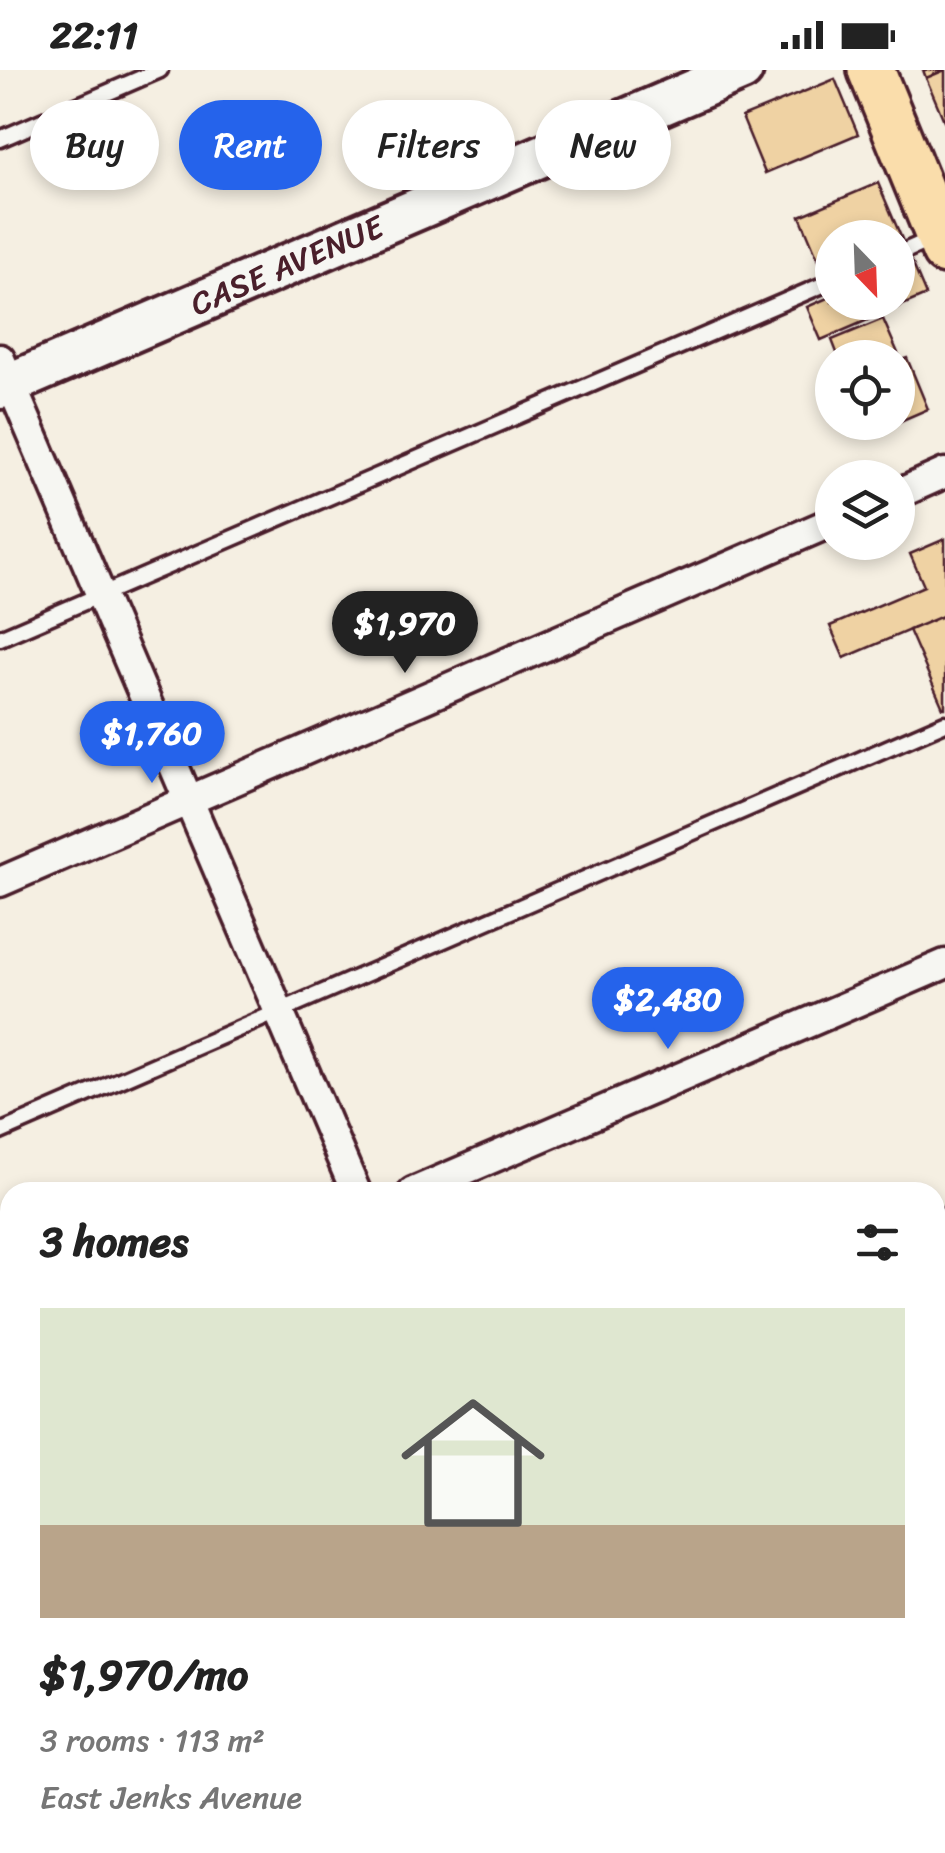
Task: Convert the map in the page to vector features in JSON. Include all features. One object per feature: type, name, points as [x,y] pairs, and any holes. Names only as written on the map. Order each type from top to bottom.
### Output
[{"type":"main road","points":[[871,70],[943,240]]},
{"type":"street","name":"CASE AVENUE","points":[[3,377],[742,70]]},
{"type":"street","points":[[3,377],[101,594],[352,1182]]},
{"type":"street","points":[[915,486],[945,473]]},
{"type":"street","points":[[0,882],[815,529]]},
{"type":"street","points":[[437,1182],[945,964]]},
{"type":"lane","points":[[0,139],[160,70]]},
{"type":"lane","points":[[915,249],[943,240]]},
{"type":"lane","points":[[0,638],[815,289]]},
{"type":"lane","points":[[0,1132],[945,723]]},
{"type":"building","points":[[923,70],[945,70],[926,78]]},
{"type":"building","points":[[945,70],[945,123],[926,78]]},
{"type":"building","points":[[835,79],[858,134],[765,173],[742,117]]},
{"type":"building","points":[[878,183],[894,220],[815,220],[815,252],[800,216]]},
{"type":"building","points":[[915,269],[926,295],[915,300]]},
{"type":"building","points":[[815,303],[815,320],[868,320],[821,340],[807,307]]},
{"type":"building","points":[[883,320],[892,340],[832,340]]},
{"type":"building","points":[[915,377],[928,409],[915,415]]},
{"type":"building","points":[[945,539],[945,615],[844,658],[830,626],[924,586],[913,560],[915,552]]},
{"type":"building","points":[[945,615],[945,708],[943,708],[909,630]]}]
